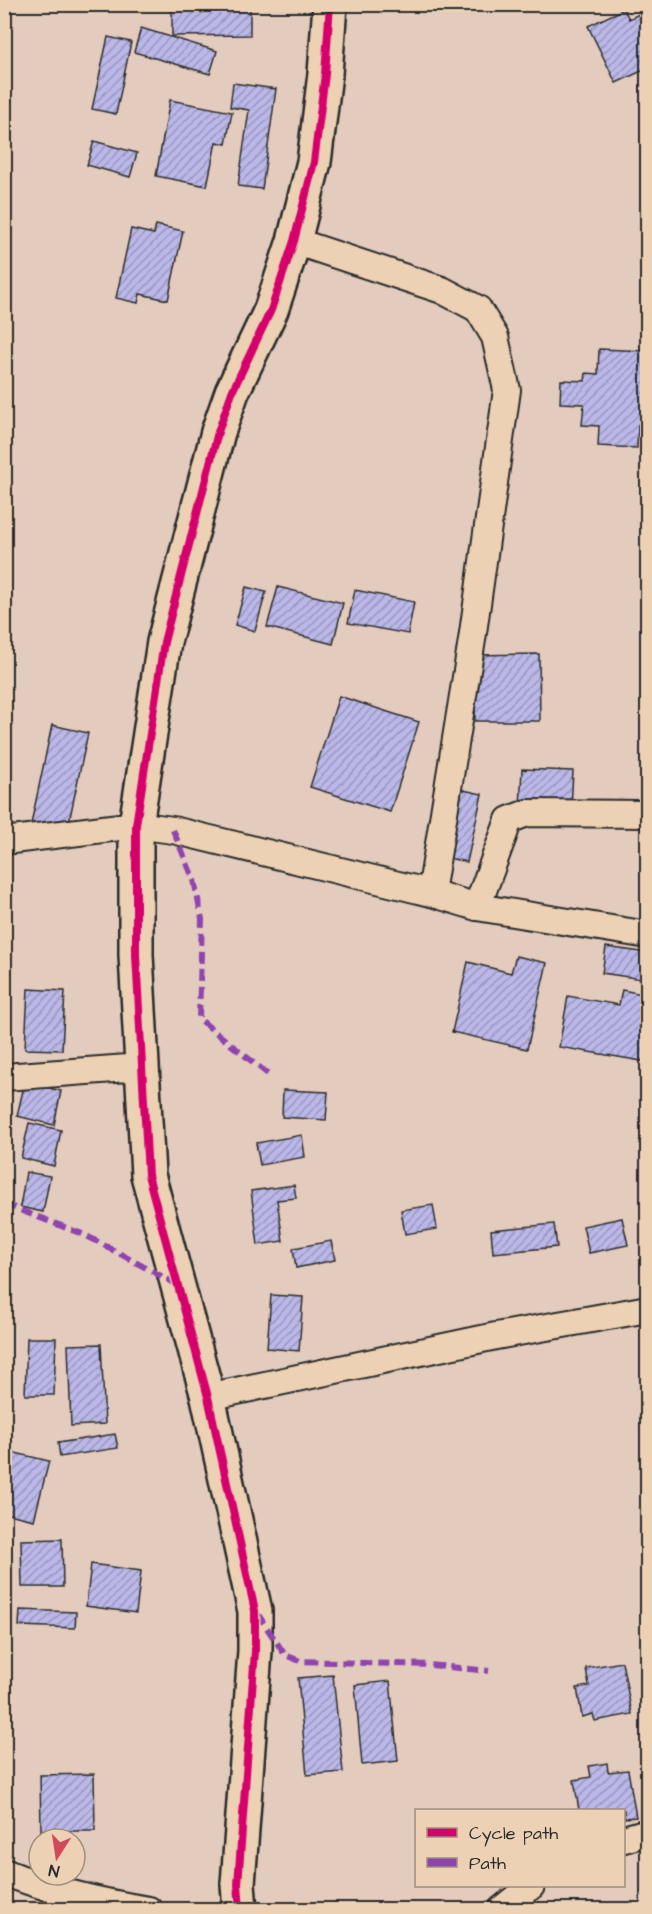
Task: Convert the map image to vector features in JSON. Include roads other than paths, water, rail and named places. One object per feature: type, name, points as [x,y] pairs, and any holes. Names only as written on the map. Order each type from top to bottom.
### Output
[{"type":"street","points":[[240,1910],[238,1884],[255,1651],[255,1611],[208,1397],[148,1175],[136,955],[136,825],[164,642],[218,432],[232,392],[271,310],[294,241],[314,162],[325,74],[330,4]]},
{"type":"street","points":[[294,241],[442,290],[478,309],[495,337],[507,390],[472,639],[431,892]]},
{"type":"street","points":[[477,907],[509,820],[527,813],[648,814]]},
{"type":"street","points":[[4,841],[136,825],[173,830],[431,892],[477,907],[648,935]]},
{"type":"street","points":[[4,1077],[142,1066]]},
{"type":"street","points":[[208,1397],[496,1336],[648,1309]]},
{"type":"street","points":[[625,1839],[648,1832]]},
{"type":"street","points":[[4,1872],[27,1881],[104,1902],[149,1910]]},
{"type":"street","points":[[501,1910],[530,1887]]}]
